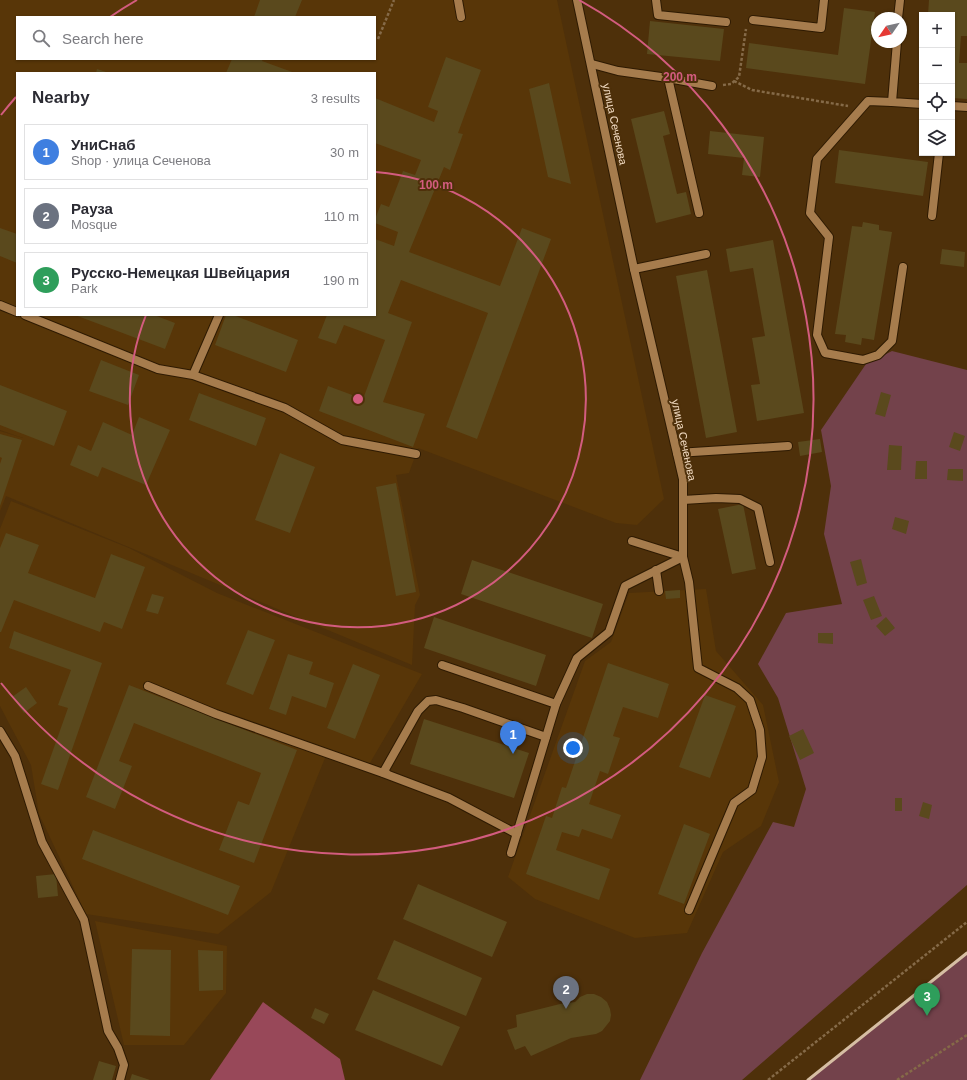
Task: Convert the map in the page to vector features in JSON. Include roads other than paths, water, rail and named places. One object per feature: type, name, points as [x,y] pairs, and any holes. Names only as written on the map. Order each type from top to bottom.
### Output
[{"type":"street","points":[[458,0],[461,17]]},
{"type":"street","name":"улица Сеченова","points":[[577,0],[592,64],[634,269],[682,479],[683,557],[689,582],[698,668],[737,688],[750,700],[760,730],[762,757],[752,790],[734,803],[690,910]]},
{"type":"street","points":[[656,0],[658,15],[726,22]]},
{"type":"street","points":[[753,20],[822,28],[824,0]]},
{"type":"street","points":[[899,12],[900,0]]},
{"type":"street","points":[[892,102],[896,48]]},
{"type":"street","points":[[592,64],[618,71],[712,86]]},
{"type":"street","points":[[668,78],[699,213]]},
{"type":"street","points":[[903,267],[892,341],[878,355],[863,360],[826,354],[816,335],[829,237],[810,213],[817,159],[868,100],[919,104]]},
{"type":"street","points":[[955,106],[967,108]]},
{"type":"street","points":[[932,216],[939,156]]},
{"type":"street","points":[[634,269],[706,254]]},
{"type":"street","points":[[0,305],[16,312]]},
{"type":"street","points":[[28,316],[158,368],[193,375],[285,408],[342,440],[416,454]]},
{"type":"street","points":[[193,375],[219,316]]},
{"type":"street","points":[[677,453],[788,446]]},
{"type":"street","points":[[683,500],[716,498],[740,499],[758,508],[770,562]]},
{"type":"street","points":[[632,541],[683,557]]},
{"type":"street","points":[[511,853],[556,704],[577,658],[609,632],[625,586],[683,557]]},
{"type":"street","points":[[656,570],[659,591]]},
{"type":"street","points":[[442,665],[556,704]]},
{"type":"street","points":[[148,686],[216,714],[384,773],[449,798],[516,834]]},
{"type":"street","points":[[384,773],[418,711],[428,701],[436,700],[546,737]]},
{"type":"street","points":[[0,731],[15,756],[42,842],[84,920],[108,1032],[118,1048],[124,1065],[120,1080]]},
{"type":"railway","points":[[808,1080],[967,953]]},
{"type":"place","name":"УниСнаб","points":[[513,754]]},
{"type":"place","name":"Рауза","points":[[566,1009]]},
{"type":"place","name":"Русско-Немецкая Швейцария","points":[[927,1016]]}]
